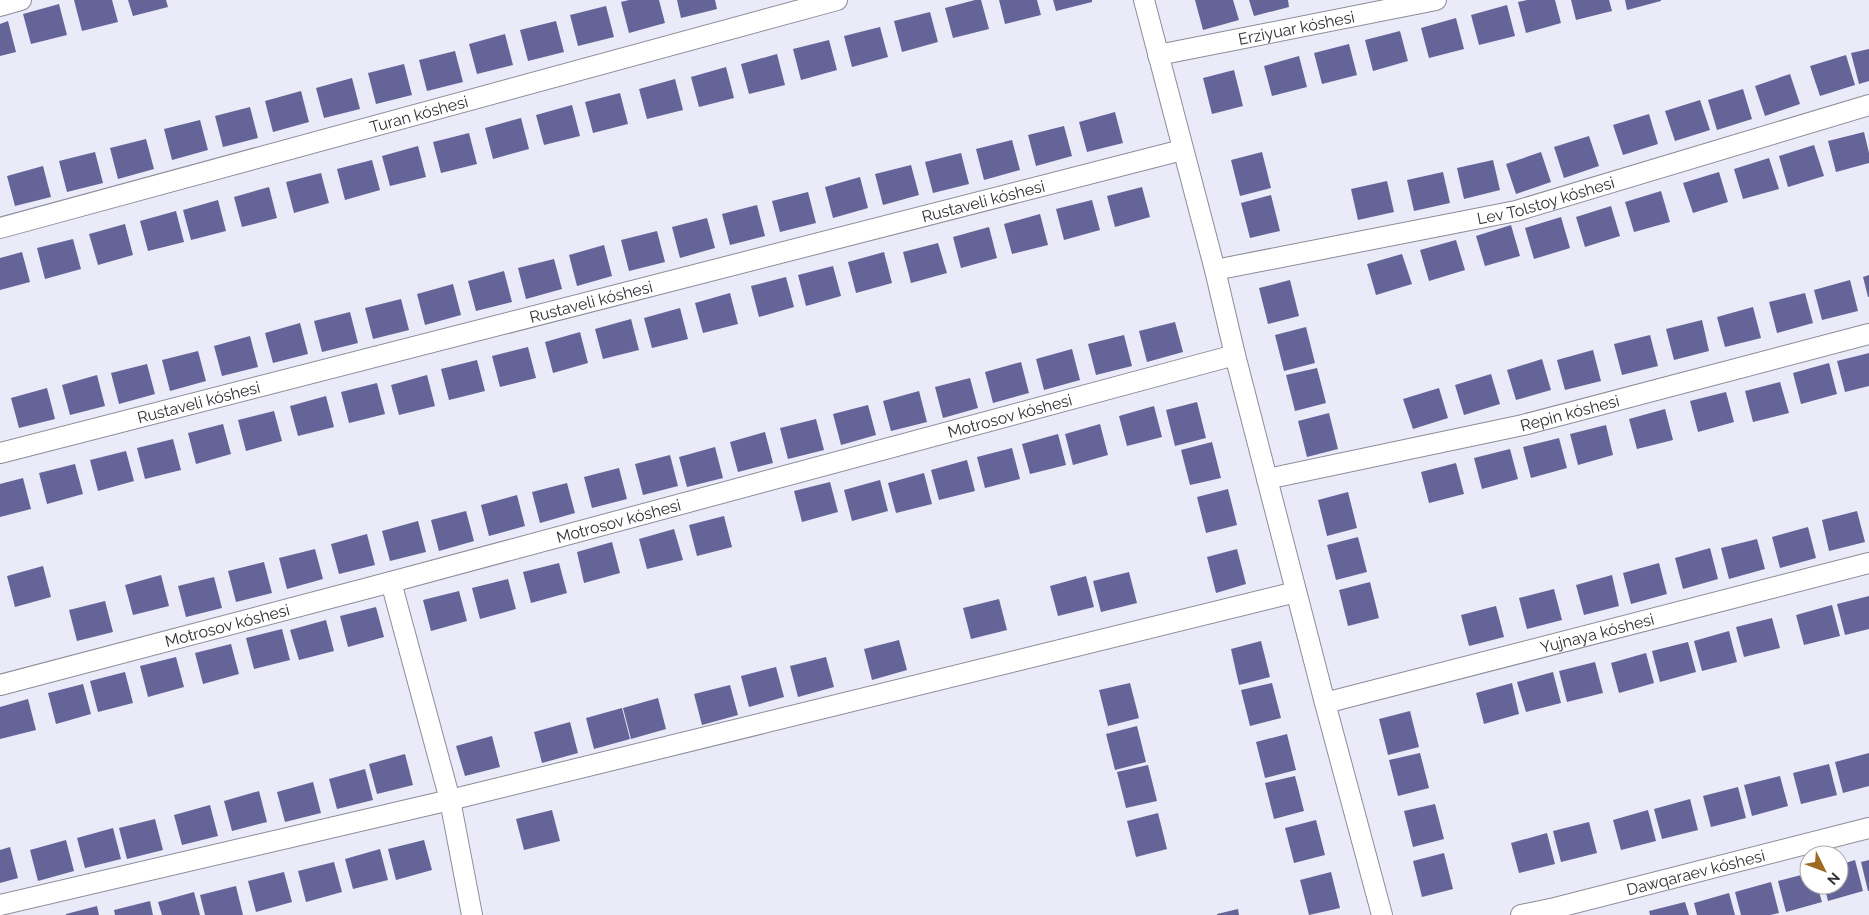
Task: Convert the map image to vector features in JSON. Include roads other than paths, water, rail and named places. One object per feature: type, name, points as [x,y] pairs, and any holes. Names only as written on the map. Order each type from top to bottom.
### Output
[{"type":"street","points":[[0,6],[21,0]]},
{"type":"street","name":"Turan kóshesi","points":[[0,228],[837,0]]},
{"type":"street","points":[[1144,0],[1215,270],[1296,592],[1382,915]]},
{"type":"street","name":"Erziyuar kóshesi","points":[[1158,55],[1436,0]]},
{"type":"street","name":"Lev Tolstoy kóshesi","points":[[1215,270],[1516,211],[1869,105]]},
{"type":"street","name":"Rustaveli kóshesi","points":[[0,453],[1182,150]]},
{"type":"street","name":"Repin kóshesi","points":[[1267,479],[1522,425],[1869,334]]},
{"type":"street","name":"Motrosov kóshesi","points":[[0,685],[1235,355]]},
{"type":"street","name":"Yujnaya kóshesi","points":[[1325,702],[1869,563]]},
{"type":"street","points":[[391,582],[450,800],[472,915]]},
{"type":"street","points":[[0,905],[450,800],[1296,592]]},
{"type":"street","name":"Dawqaraev kóshesi","points":[[1521,915],[1565,906],[1869,828]]}]
